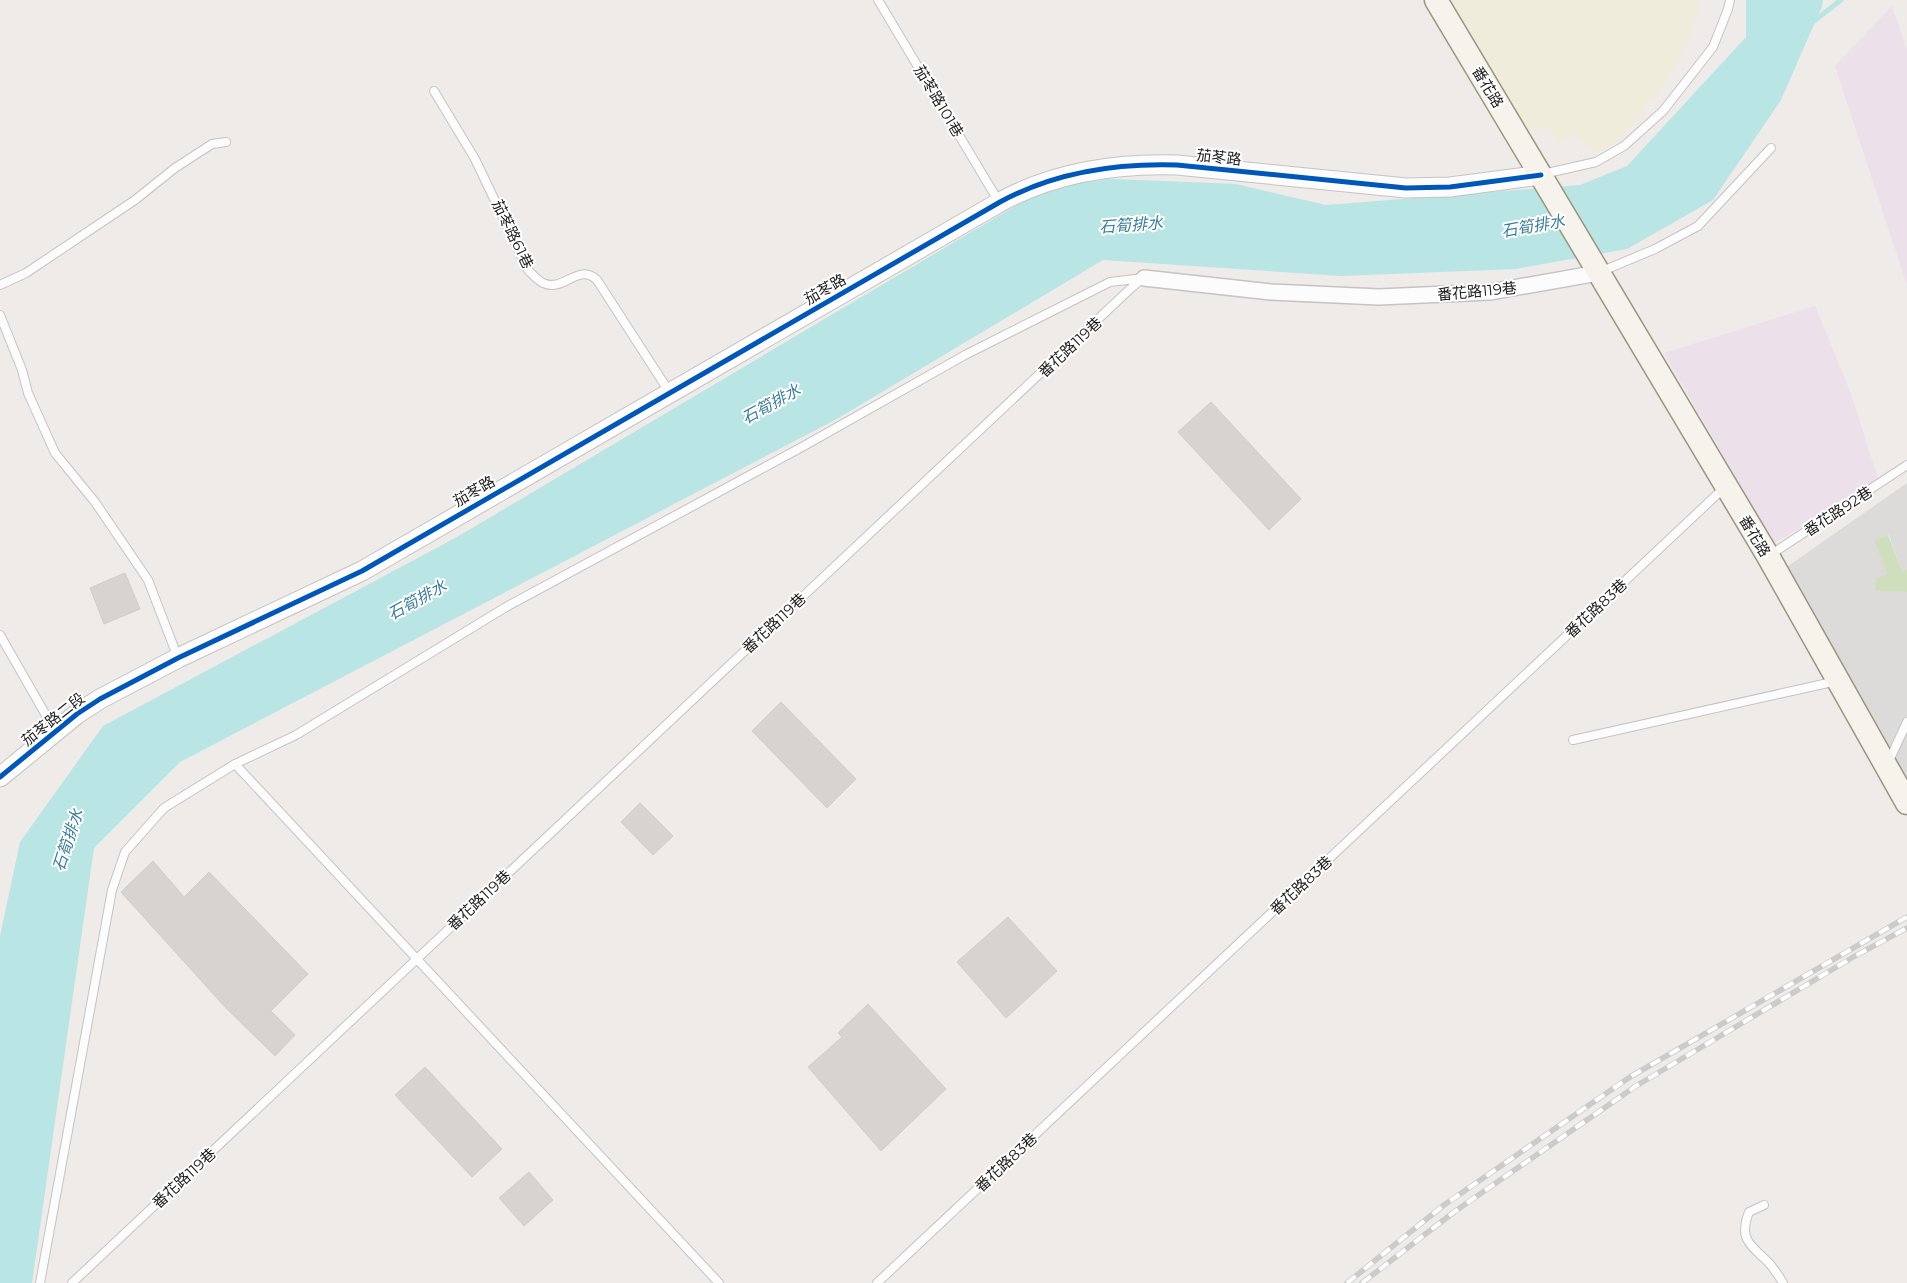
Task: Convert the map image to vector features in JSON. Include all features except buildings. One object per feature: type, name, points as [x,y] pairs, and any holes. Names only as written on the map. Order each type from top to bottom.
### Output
[{"type":"main road","name":"番花路","points":[[1436,0],[1725,487],[1768,556],[1907,803]]},
{"type":"street","name":"茄苳路","points":[[178,658],[362,570],[1000,202],[1030,187],[1065,175],[1093,169],[1139,165],[1177,165],[1406,188],[1450,187],[1541,175]]},
{"type":"street","name":"番花路119巷","points":[[1144,278],[1270,292],[1379,297],[1490,292],[1598,273]]},
{"type":"street","name":"茄苳路二段","points":[[0,777],[56,731],[100,699],[178,658]]},
{"type":"lane","name":"茄苳路101巷","points":[[878,0],[1000,202]]},
{"type":"lane","points":[[1541,175],[1596,162],[1624,146],[1663,111],[1713,47],[1730,0]]},
{"type":"lane","name":"茄苳路61巷","points":[[434,92],[475,159],[528,270],[539,281],[551,286],[561,284],[581,273],[593,276],[670,393]]},
{"type":"lane","points":[[0,286],[26,273],[135,200],[175,168],[212,144],[226,142]]},
{"type":"lane","points":[[1598,273],[1656,249],[1698,226],[1771,148]]},
{"type":"lane","points":[[40,1283],[112,890],[126,852],[164,808],[235,764],[296,735],[506,607],[802,447],[965,355],[1110,282],[1144,278]]},
{"type":"lane","name":"番花路119巷","points":[[72,1283],[1130,289],[1144,278]]},
{"type":"lane","points":[[0,315],[22,370],[28,393],[55,453],[95,502],[148,580],[178,658]]},
{"type":"lane","name":"番花路92巷","points":[[1768,556],[1907,465]]},
{"type":"lane","name":"番花路83巷","points":[[877,1283],[1725,487]]},
{"type":"lane","points":[[0,635],[56,731]]},
{"type":"lane","points":[[1573,740],[1839,681]]},
{"type":"lane","points":[[1886,767],[1907,722]]},
{"type":"lane","points":[[235,764],[720,1283]]},
{"type":"lane","points":[[1764,1205],[1749,1212],[1744,1226],[1749,1245],[1770,1265],[1783,1283]]},
{"type":"shaded area","points":[[1449,0],[1701,0],[1692,33],[1673,71],[1660,91],[1619,140],[1596,154],[1574,135],[1558,145],[1549,127],[1528,132]]},
{"type":"shaded area","points":[[1892,6],[1907,50],[1907,285],[1835,66]]},
{"type":"shaded area","points":[[1815,306],[1851,394],[1879,482],[1774,543],[1664,353]]},
{"type":"shaded area","points":[[1907,483],[1907,570],[1902,572],[1889,535],[1875,541],[1887,574],[1876,590],[1907,592],[1907,785],[1781,571]]},
{"type":"green space","points":[[1888,535],[1902,571],[1907,570],[1907,592],[1876,591],[1875,579],[1887,574],[1874,540]]},
{"type":"water","name":"石筍排水","points":[[1746,0],[1823,0],[1781,100],[1713,200],[1627,249],[1516,269],[1341,276],[1103,260],[835,420],[180,762],[94,848],[32,1283],[0,1283],[0,936],[20,842],[103,726],[457,537],[1064,177],[1236,184],[1326,205],[1580,185],[1627,166],[1746,37]]},
{"type":"waterway","points":[[1814,21],[1841,0]]},
{"type":"railway","points":[[1347,1283],[1444,1205],[1630,1077],[1907,917]]},
{"type":"railway","points":[[1362,1283],[1454,1212],[1636,1086],[1855,956],[1907,928]]},
{"type":"cycle path","points":[[0,777],[77,714],[100,699],[178,658],[362,571],[1000,202],[1042,183],[1108,168],[1154,165],[1177,165],[1406,188],[1450,187],[1541,175]]}]
